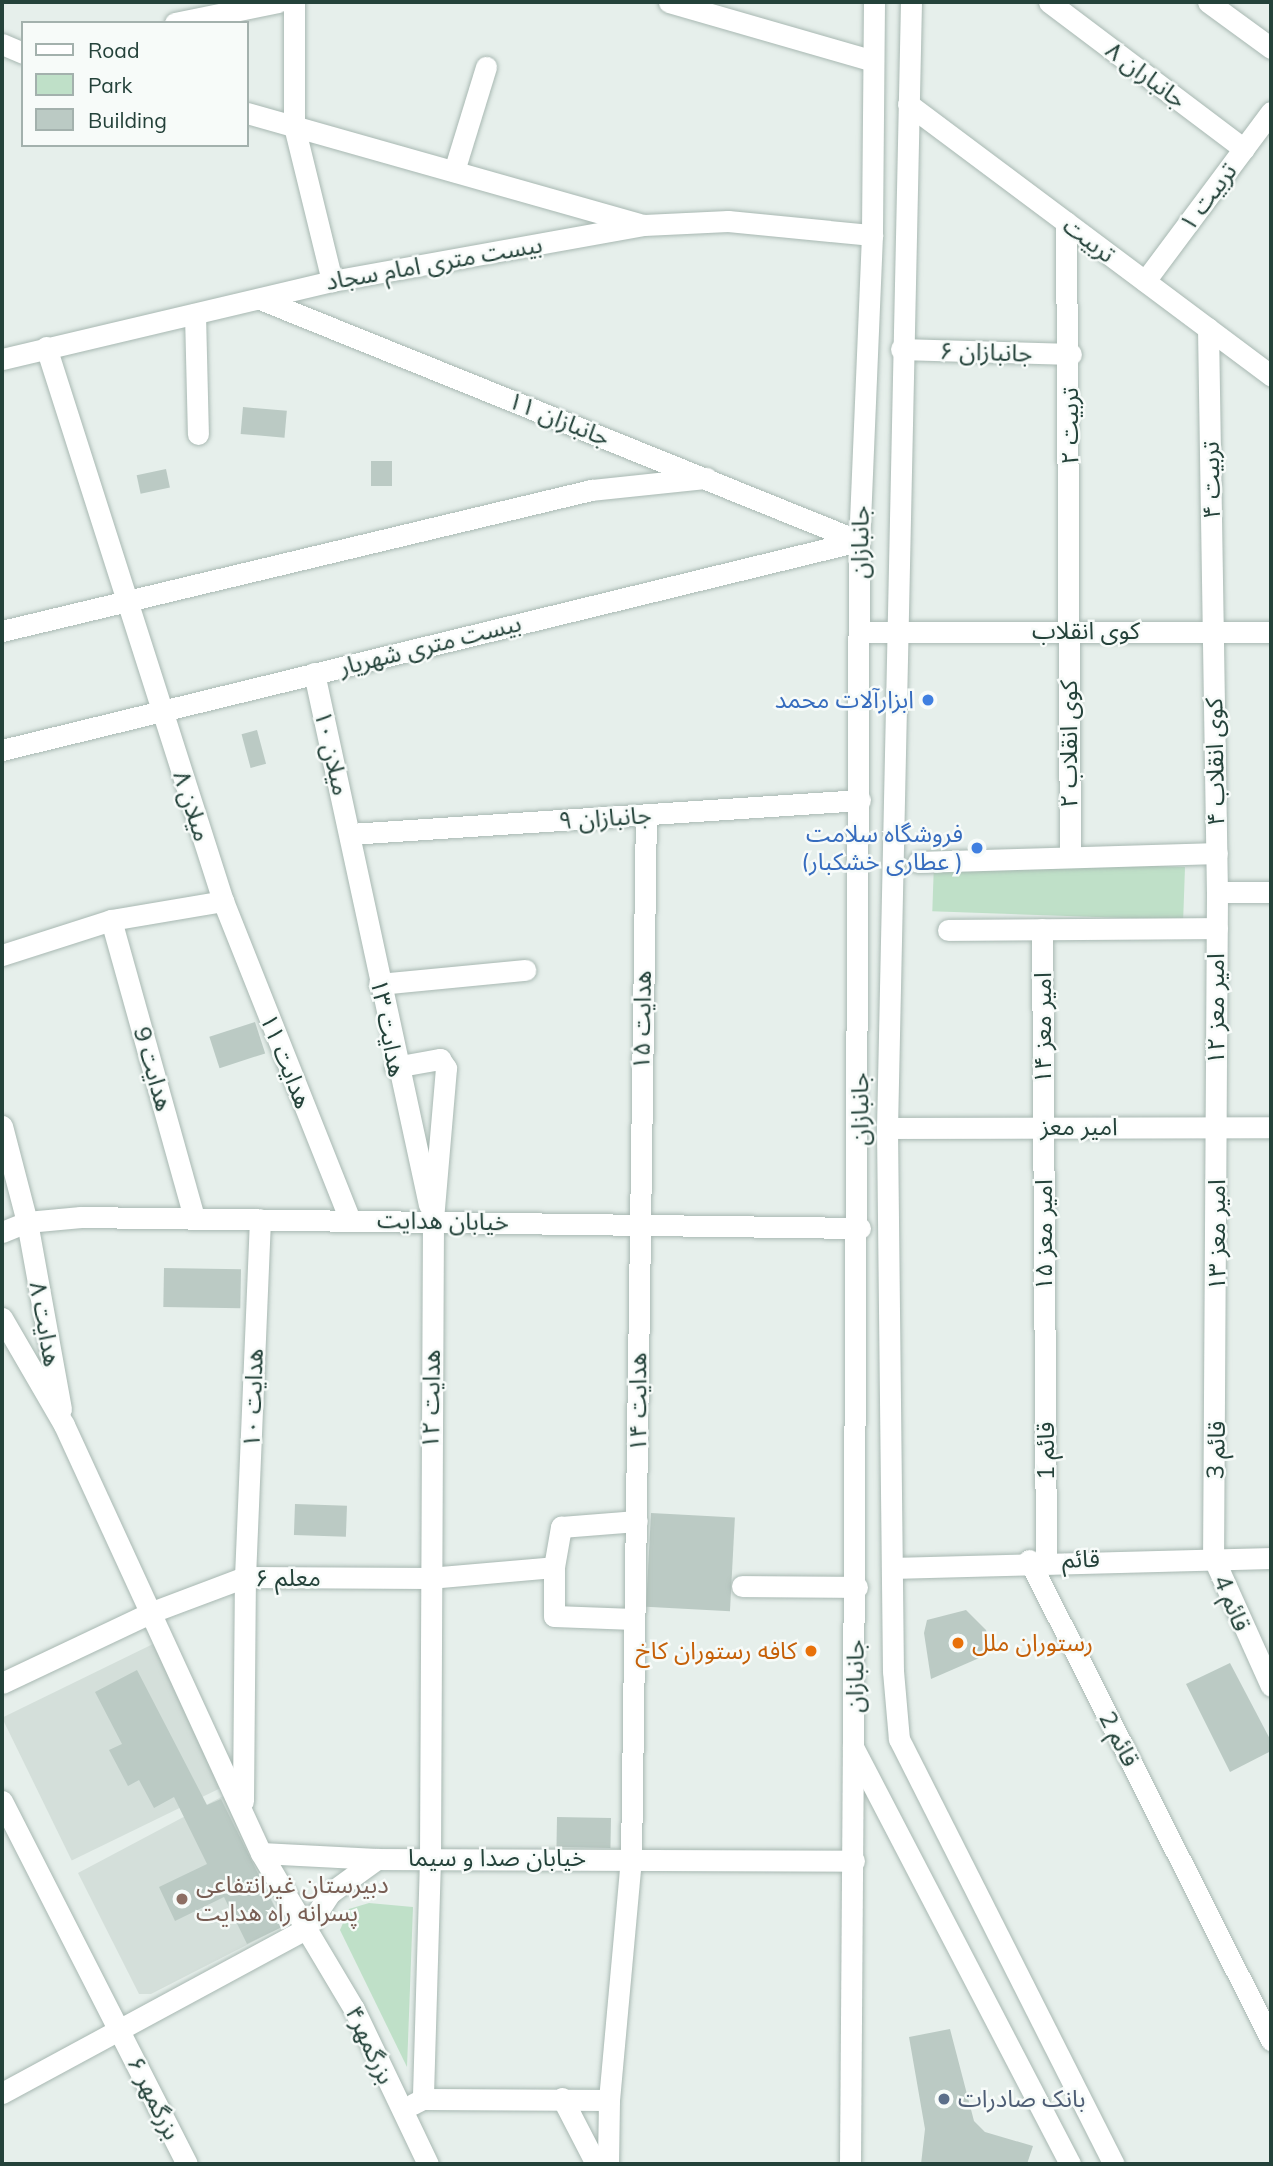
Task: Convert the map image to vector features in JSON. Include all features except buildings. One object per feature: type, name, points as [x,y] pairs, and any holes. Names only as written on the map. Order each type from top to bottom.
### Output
[{"type":"street","points":[[185,21],[278,2]]},
{"type":"street","points":[[294,2],[295,126],[332,281]]},
{"type":"street","points":[[669,2],[873,61]]},
{"type":"street","name":"جانبازان","points":[[874,2],[872,235],[859,541],[860,1227],[858,1587],[853,1748],[1070,2164]]},
{"type":"street","name":"جانبازان","points":[[911,2],[901,349],[901,630],[887,1128],[892,1568],[900,1739],[1114,2164]]},
{"type":"street","name":"جانباران ۸","points":[[1049,2],[1244,149]]},
{"type":"street","points":[[1208,2],[1271,48]]},
{"type":"street","points":[[2,44],[21,52]]},
{"type":"street","points":[[2,61],[21,54]]},
{"type":"street","points":[[454,172],[486,67]]},
{"type":"street","name":"تربیت","points":[[908,104],[1271,376]]},
{"type":"street","name":"تربیت ۱","points":[[1145,281],[1271,112]]},
{"type":"street","points":[[248,113],[644,225]]},
{"type":"street","name":"بیست متری امام سجاد","points":[[2,359],[332,281],[644,225],[728,221],[872,235]]},
{"type":"street","name":"تربیت ۲","points":[[1066,222],[1071,354],[1068,631]]},
{"type":"street","name":"جانبازان ۱۱","points":[[260,299],[859,541]]},
{"type":"street","points":[[195,314],[198,433]]},
{"type":"street","name":"تربیت ۴","points":[[1208,328],[1213,631]]},
{"type":"street","name":"میلان ۸","points":[[46,347],[223,901]]},
{"type":"street","name":"جانبازان ۶","points":[[901,349],[1071,354]]},
{"type":"street","points":[[2,631],[591,490],[706,478]]},
{"type":"street","name":"بیست متری شهریار","points":[[2,750],[859,541]]},
{"type":"street","name":"کوی انقلاب ۲","points":[[1068,631],[1070,857]]},
{"type":"street","name":"کوی انقلاب ۴","points":[[1213,631],[1217,892]]},
{"type":"street","name":"کوی انقلاب","points":[[859,632],[1271,632]]},
{"type":"street","name":"میلان ۱۰","points":[[314,673],[350,834]]},
{"type":"street","name":"جانبازان ۹","points":[[350,834],[860,800]]},
{"type":"street","name":"هدایت ۱۵","points":[[639,1224],[646,816]]},
{"type":"street","name":"هدایت ۱۳","points":[[350,834],[394,1067],[433,1221]]},
{"type":"street","points":[[918,862],[1217,853]]},
{"type":"street","points":[[1217,892],[1271,892]]},
{"type":"street","name":"امیر معز ۱۲","points":[[1216,1127],[1217,892]]},
{"type":"street","points":[[2,955],[111,920],[223,901]]},
{"type":"street","name":"هدایت ۱۱","points":[[223,901],[350,1220]]},
{"type":"street","name":"هدایت 9","points":[[111,920],[194,1218]]},
{"type":"street","points":[[948,930],[1217,928]]},
{"type":"street","name":"امیر معز ۱۴","points":[[1042,929],[1043,1127]]},
{"type":"street","points":[[379,984],[525,971]]},
{"type":"street","points":[[394,1067],[440,1059],[446,1068],[433,1221]]},
{"type":"street","name":"هدایت ۸","points":[[2,1126],[27,1222],[64,1425]]},
{"type":"street","name":"امیر معز ۱۵","points":[[1043,1127],[1045,1343]]},
{"type":"street","name":"امیر معز ۱۳","points":[[1216,1127],[1217,1343]]},
{"type":"street","name":"امیر معز","points":[[887,1128],[1271,1127]]},
{"type":"street","name":"خیابان هدایت","points":[[2,1232],[27,1222],[80,1217],[860,1227]]},
{"type":"street","name":"هدایت ۱۰","points":[[243,1807],[245,1577],[260,1219]]},
{"type":"street","name":"هدایت ۱۲","points":[[423,2099],[430,1859],[429,1578],[433,1221]]},
{"type":"street","name":"هدایت ۱۴","points":[[608,2164],[609,2100],[631,1858],[639,1224]]},
{"type":"street","points":[[2,1318],[64,1425]]},
{"type":"street","name":"قائم 1","points":[[1038,1560],[1045,1343]]},
{"type":"street","name":"قائم 3","points":[[1213,1557],[1217,1343]]},
{"type":"street","name":"بزرگمهر۴","points":[[64,1425],[243,1807],[261,1853],[354,2009],[400,2111],[428,2164]]},
{"type":"street","points":[[634,1619],[554,1616],[554,1567],[561,1527],[637,1521]]},
{"type":"street","name":"قائم 4","points":[[1213,1557],[1271,1686]]},
{"type":"street","name":"قائم","points":[[892,1568],[1038,1560],[1271,1558]]},
{"type":"street","name":"قائم 2","points":[[1038,1560],[1209,1918],[1271,2040]]},
{"type":"street","name":"معلم ۶","points":[[2,1684],[152,1612],[245,1577],[429,1578],[554,1567]]},
{"type":"street","points":[[742,1586],[858,1587]]},
{"type":"street","points":[[850,2164],[853,1748]]},
{"type":"street","name":"بزرگمهر ۶","points":[[2,1801],[187,2164]]},
{"type":"street","points":[[261,1853],[377,1859]]},
{"type":"street","name":"خیابان صدا و سیما","points":[[2,2093],[307,1928],[330,1893],[377,1859],[854,1861]]},
{"type":"street","points":[[562,2098],[596,2164]]},
{"type":"street","points":[[400,2111],[423,2099],[609,2100]]},
{"type":"shaded area","points":[[153,1644],[223,1787],[72,1861],[2,1718]]},
{"type":"shaded area","name":"دبیرستان غیرانتفاعی پسرانه راه هدایت","points":[[225,1795],[284,1926],[151,1994],[139,1994],[78,1873]]},
{"type":"green space","points":[[934,858],[1185,867],[1183,920],[932,911]]},
{"type":"green space","points":[[369,1903],[413,1907],[407,2067],[340,1930],[349,1909]]},
{"type":"place","name":"ابزارآلات محمد","points":[[928,700]]},
{"type":"place","name":"فروشگاه سلامت (عطاری خشکبار )","points":[[977,848]]},
{"type":"place","name":"رستوران ملل","points":[[958,1643]]},
{"type":"place","name":"کافه رستوران کاخ","points":[[811,1651]]},
{"type":"place","name":"دبیرستان غیرانتفاعی پسرانه راه هدایت","points":[[182,1899]]},
{"type":"place","name":"بانک صادرات","points":[[944,2099]]}]
